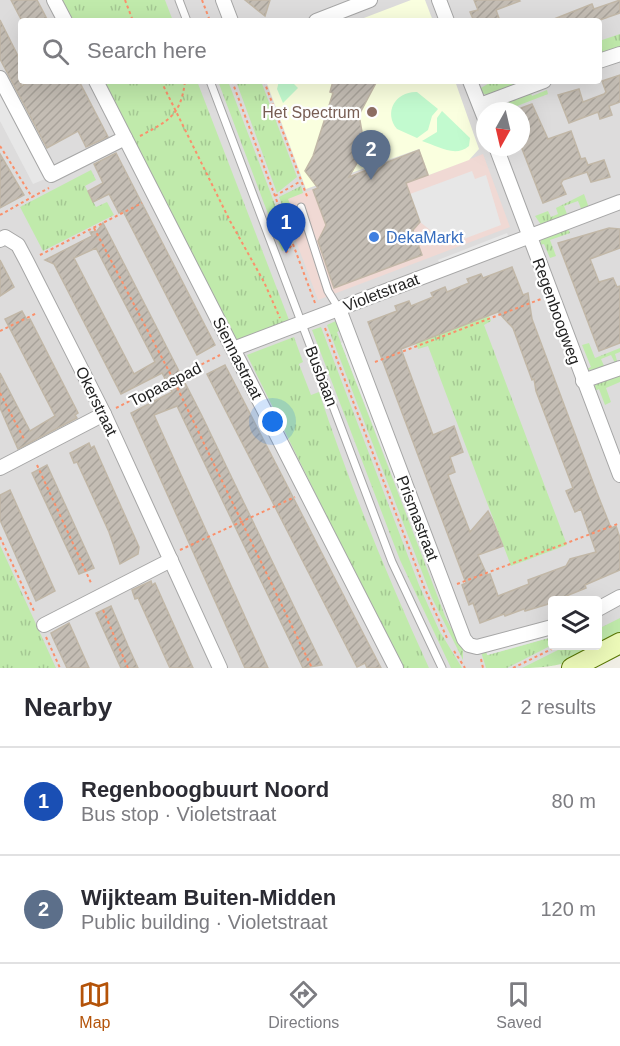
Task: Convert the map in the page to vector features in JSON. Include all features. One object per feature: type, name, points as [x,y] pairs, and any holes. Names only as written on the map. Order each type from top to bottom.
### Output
[{"type":"main road","points":[[572,668],[620,644]]},
{"type":"street","points":[[54,0],[63,18]]},
{"type":"street","points":[[223,0],[230,18]]},
{"type":"street","points":[[324,18],[370,0]]},
{"type":"street","points":[[439,0],[446,18]]},
{"type":"street","points":[[602,60],[620,54]]},
{"type":"street","points":[[0,78],[51,175],[125,138]]},
{"type":"street","name":"Siennastraat","points":[[98,84],[396,668]]},
{"type":"street","points":[[471,84],[478,102]]},
{"type":"street","points":[[502,102],[538,84]]},
{"type":"street","name":"Regenboogweg","points":[[499,156],[620,475]]},
{"type":"street","name":"Violetstraat","points":[[234,349],[620,202]]},
{"type":"street","name":"Okerstraat","points":[[0,240],[5,237],[18,245],[27,262],[104,414],[219,668]]},
{"type":"street","name":"Prismastraat","points":[[339,309],[461,633],[469,645],[477,647],[548,628]]},
{"type":"street","points":[[583,381],[620,368]]},
{"type":"street","points":[[0,468],[104,414]]},
{"type":"street","points":[[42,626],[170,557]]},
{"type":"street","points":[[602,606],[620,597]]},
{"type":"lane","points":[[179,0],[186,18]]},
{"type":"lane","name":"Busbaan","points":[[211,84],[392,562],[442,668]]},
{"type":"lane","points":[[302,207],[328,291],[339,309]]},
{"type":"path","points":[[125,0],[133,18]]},
{"type":"path","points":[[202,0],[209,18]]},
{"type":"path","points":[[162,84],[264,282],[285,329]]},
{"type":"path","points":[[125,138],[135,139],[170,120],[176,113],[184,95],[185,84]]},
{"type":"path","points":[[233,84],[423,587],[449,641]]},
{"type":"path","points":[[265,84],[310,204],[302,207]]},
{"type":"path","points":[[0,146],[32,197]]},
{"type":"path","points":[[0,215],[56,184],[51,175]]},
{"type":"path","points":[[275,196],[301,181]]},
{"type":"path","points":[[27,262],[155,196]]},
{"type":"path","points":[[94,228],[173,379],[312,668]]},
{"type":"path","points":[[286,253],[293,242]]},
{"type":"path","points":[[361,368],[552,295]]},
{"type":"path","points":[[0,331],[50,307]]},
{"type":"path","name":"Topaaspad","points":[[104,414],[234,349]]},
{"type":"path","points":[[0,393],[31,452],[128,668]]},
{"type":"path","points":[[170,557],[305,492]]},
{"type":"path","points":[[445,589],[620,523]]},
{"type":"path","points":[[0,537],[60,668]]},
{"type":"path","points":[[454,649],[465,668]]},
{"type":"path","points":[[513,668],[548,650]]},
{"type":"shaded area","points":[[0,0],[620,0],[620,619],[602,629],[602,596],[548,596],[548,650],[562,650],[528,668],[0,668]]},
{"type":"shaded area","points":[[411,0],[425,0],[432,18],[364,18]]},
{"type":"shaded area","name":"Het Spectrum","points":[[267,84],[456,84],[476,140],[476,152],[469,160],[429,175],[419,149],[306,189]]},
{"type":"shaded area","points":[[0,89],[45,179],[33,184],[0,121]]},
{"type":"shaded area","points":[[419,150],[429,175],[478,156],[484,156],[510,227],[318,300],[281,201]]},
{"type":"shaded area","points":[[472,171],[475,179],[486,175],[501,225],[453,243],[449,235],[440,238],[420,222],[410,194]]},
{"type":"shaded area","points":[[507,233],[509,238],[440,264],[438,260]]},
{"type":"shaded area","points":[[346,341],[450,615],[447,616],[341,343]]},
{"type":"shaded area","points":[[548,633],[548,638],[487,655],[486,650]]},
{"type":"green space","points":[[60,0],[165,0],[172,18],[69,18]]},
{"type":"green space","points":[[620,34],[620,48],[602,55],[602,40]]},
{"type":"green space","points":[[103,84],[198,84],[289,320],[234,341]]},
{"type":"green space","points":[[219,84],[229,84],[290,244],[282,251]]},
{"type":"green space","points":[[237,84],[262,84],[297,177],[277,193]]},
{"type":"green space","points":[[278,84],[294,84],[298,88],[283,103],[277,89]]},
{"type":"green space","points":[[488,84],[514,84],[516,87],[491,96],[481,93],[479,89]]},
{"type":"green space","points":[[547,90],[548,94],[527,102],[502,102],[530,91],[532,96]]},
{"type":"green space","points":[[417,92],[438,109],[432,116],[428,130],[417,138],[397,129],[391,116],[398,99],[403,95]]},
{"type":"green space","points":[[442,111],[470,138],[469,146],[452,151],[422,141],[437,132],[437,118]]},
{"type":"green space","points":[[91,170],[96,180],[85,186],[96,207],[107,202],[114,215],[43,251],[20,207]]},
{"type":"green space","points":[[301,186],[303,193],[288,199],[297,221],[292,232],[279,197]]},
{"type":"green space","points":[[584,194],[589,208],[582,211],[578,201],[564,206],[568,217],[542,226],[535,216],[548,211],[551,217],[558,214],[556,208]]},
{"type":"green space","points":[[567,226],[570,233],[550,240],[556,256],[550,258],[544,244],[540,245],[541,239]]},
{"type":"green space","points":[[489,316],[491,321],[484,325],[567,545],[511,566],[428,346],[418,349],[416,343]]},
{"type":"green space","points":[[338,320],[341,330],[337,332],[341,343],[445,616],[452,630],[455,629],[463,647],[463,660],[432,598],[327,325]]},
{"type":"green space","points":[[321,327],[419,585],[439,630],[462,668],[451,668],[400,560],[312,330]]},
{"type":"green space","points":[[294,337],[303,362],[299,364],[311,395],[319,392],[370,532],[429,668],[402,668],[247,355]]},
{"type":"green space","points":[[589,343],[595,358],[620,348],[620,352],[615,354],[618,364],[616,365],[611,355],[601,359],[605,368],[587,369],[591,367],[582,345]]},
{"type":"green space","points":[[620,372],[620,382],[606,388],[611,402],[605,405],[599,389],[595,391],[595,385]]},
{"type":"green space","points":[[0,545],[56,668],[0,668]]},
{"type":"green space","points":[[620,618],[620,640],[602,649],[602,627]]},
{"type":"green space","points":[[548,638],[548,647],[507,668],[486,668],[481,652],[486,650],[488,655]]},
{"type":"green space","points":[[558,650],[599,650],[561,664],[522,668]]},
{"type":"building","points":[[11,0],[37,0],[46,18],[20,18]]},
{"type":"building","points":[[245,0],[270,0],[265,16]]},
{"type":"building","points":[[474,0],[520,1],[496,10],[499,18],[473,18],[470,12],[478,10]]},
{"type":"building","points":[[620,0],[620,13],[602,19],[557,18],[592,4],[594,9]]},
{"type":"building","points":[[0,20],[18,56],[18,84],[21,86],[25,84],[81,84],[108,137],[86,147],[78,131],[47,148],[0,59]]},
{"type":"building","points":[[620,75],[620,102],[609,106],[612,115],[600,119],[598,112],[569,123],[558,95],[579,89],[583,102],[604,94],[606,92],[602,81]]},
{"type":"building","points":[[332,84],[375,84],[359,115],[365,149],[349,177],[419,150],[428,175],[406,183],[420,222],[413,230],[422,255],[334,288],[318,241],[326,225],[313,190],[318,188],[305,171],[313,156],[333,93],[330,92]]},
{"type":"building","points":[[532,104],[548,139],[571,131],[581,159],[585,158],[588,165],[604,160],[610,177],[591,182],[587,172],[563,180],[561,183],[566,194],[543,203],[525,156],[530,156],[530,105]]},
{"type":"building","points":[[116,153],[215,345],[197,355],[123,211],[119,213],[109,194],[93,202],[88,191],[103,183],[94,164]]},
{"type":"building","points":[[0,154],[24,195],[0,208]]},
{"type":"building","points":[[103,223],[202,416],[322,665],[303,668],[177,406],[154,415],[268,668],[245,668],[131,413],[172,392],[162,373],[121,394],[54,264],[45,260],[92,236],[90,232],[97,231]],"holes":[[[96,248],[155,362],[134,374],[74,258]]]},
{"type":"building","points":[[609,228],[620,229],[620,248],[590,259],[599,282],[613,278],[617,287],[620,286],[620,343],[599,351],[558,243]]},
{"type":"building","points":[[0,260],[14,287],[0,296]]},
{"type":"building","points":[[512,267],[523,295],[528,293],[532,319],[597,493],[611,528],[616,526],[620,538],[620,570],[566,596],[548,596],[548,604],[505,616],[504,614],[480,623],[473,603],[469,605],[462,585],[466,583],[368,322],[397,311],[395,306],[409,301],[411,306],[433,297],[431,293],[445,287],[447,292],[469,283],[467,279],[481,274],[483,278]],"holes":[[[498,312],[513,328],[532,380],[534,379],[536,391],[573,488],[566,491],[575,512],[581,509],[596,552],[570,559],[566,566],[528,580],[529,584],[498,596],[490,574],[487,575],[478,555],[503,546],[488,511],[470,532],[448,475],[455,472],[450,457],[463,452],[454,426],[433,435],[401,349]]]},
{"type":"building","points":[[22,311],[27,320],[30,319],[78,413],[75,415],[77,418],[18,449],[0,408],[0,373],[30,431],[55,416],[5,319]]},
{"type":"building","points":[[225,365],[381,668],[367,668],[365,663],[357,667],[207,374]]},
{"type":"building","points":[[89,443],[91,448],[94,446],[139,547],[138,554],[120,564],[109,532],[77,462],[74,463],[70,453]]},
{"type":"building","points":[[47,465],[94,568],[79,574],[32,473]]},
{"type":"building","points":[[10,490],[55,591],[36,601],[0,520],[0,495]]},
{"type":"building","points":[[151,581],[152,585],[155,583],[193,668],[170,668],[138,598],[135,599],[132,590]]},
{"type":"building","points":[[111,606],[138,668],[121,668],[96,613]]},
{"type":"building","points":[[69,623],[89,668],[67,668],[53,638],[51,633]]},
{"type":"place","name":"Het Spectrum","points":[[372,112]]},
{"type":"place","name":"Wijkteam Buiten-Midden","points":[[371,180]]},
{"type":"place","name":"DekaMarkt","points":[[374,237]]},
{"type":"place","name":"Regenboogbuurt Noord","points":[[286,253]]}]
